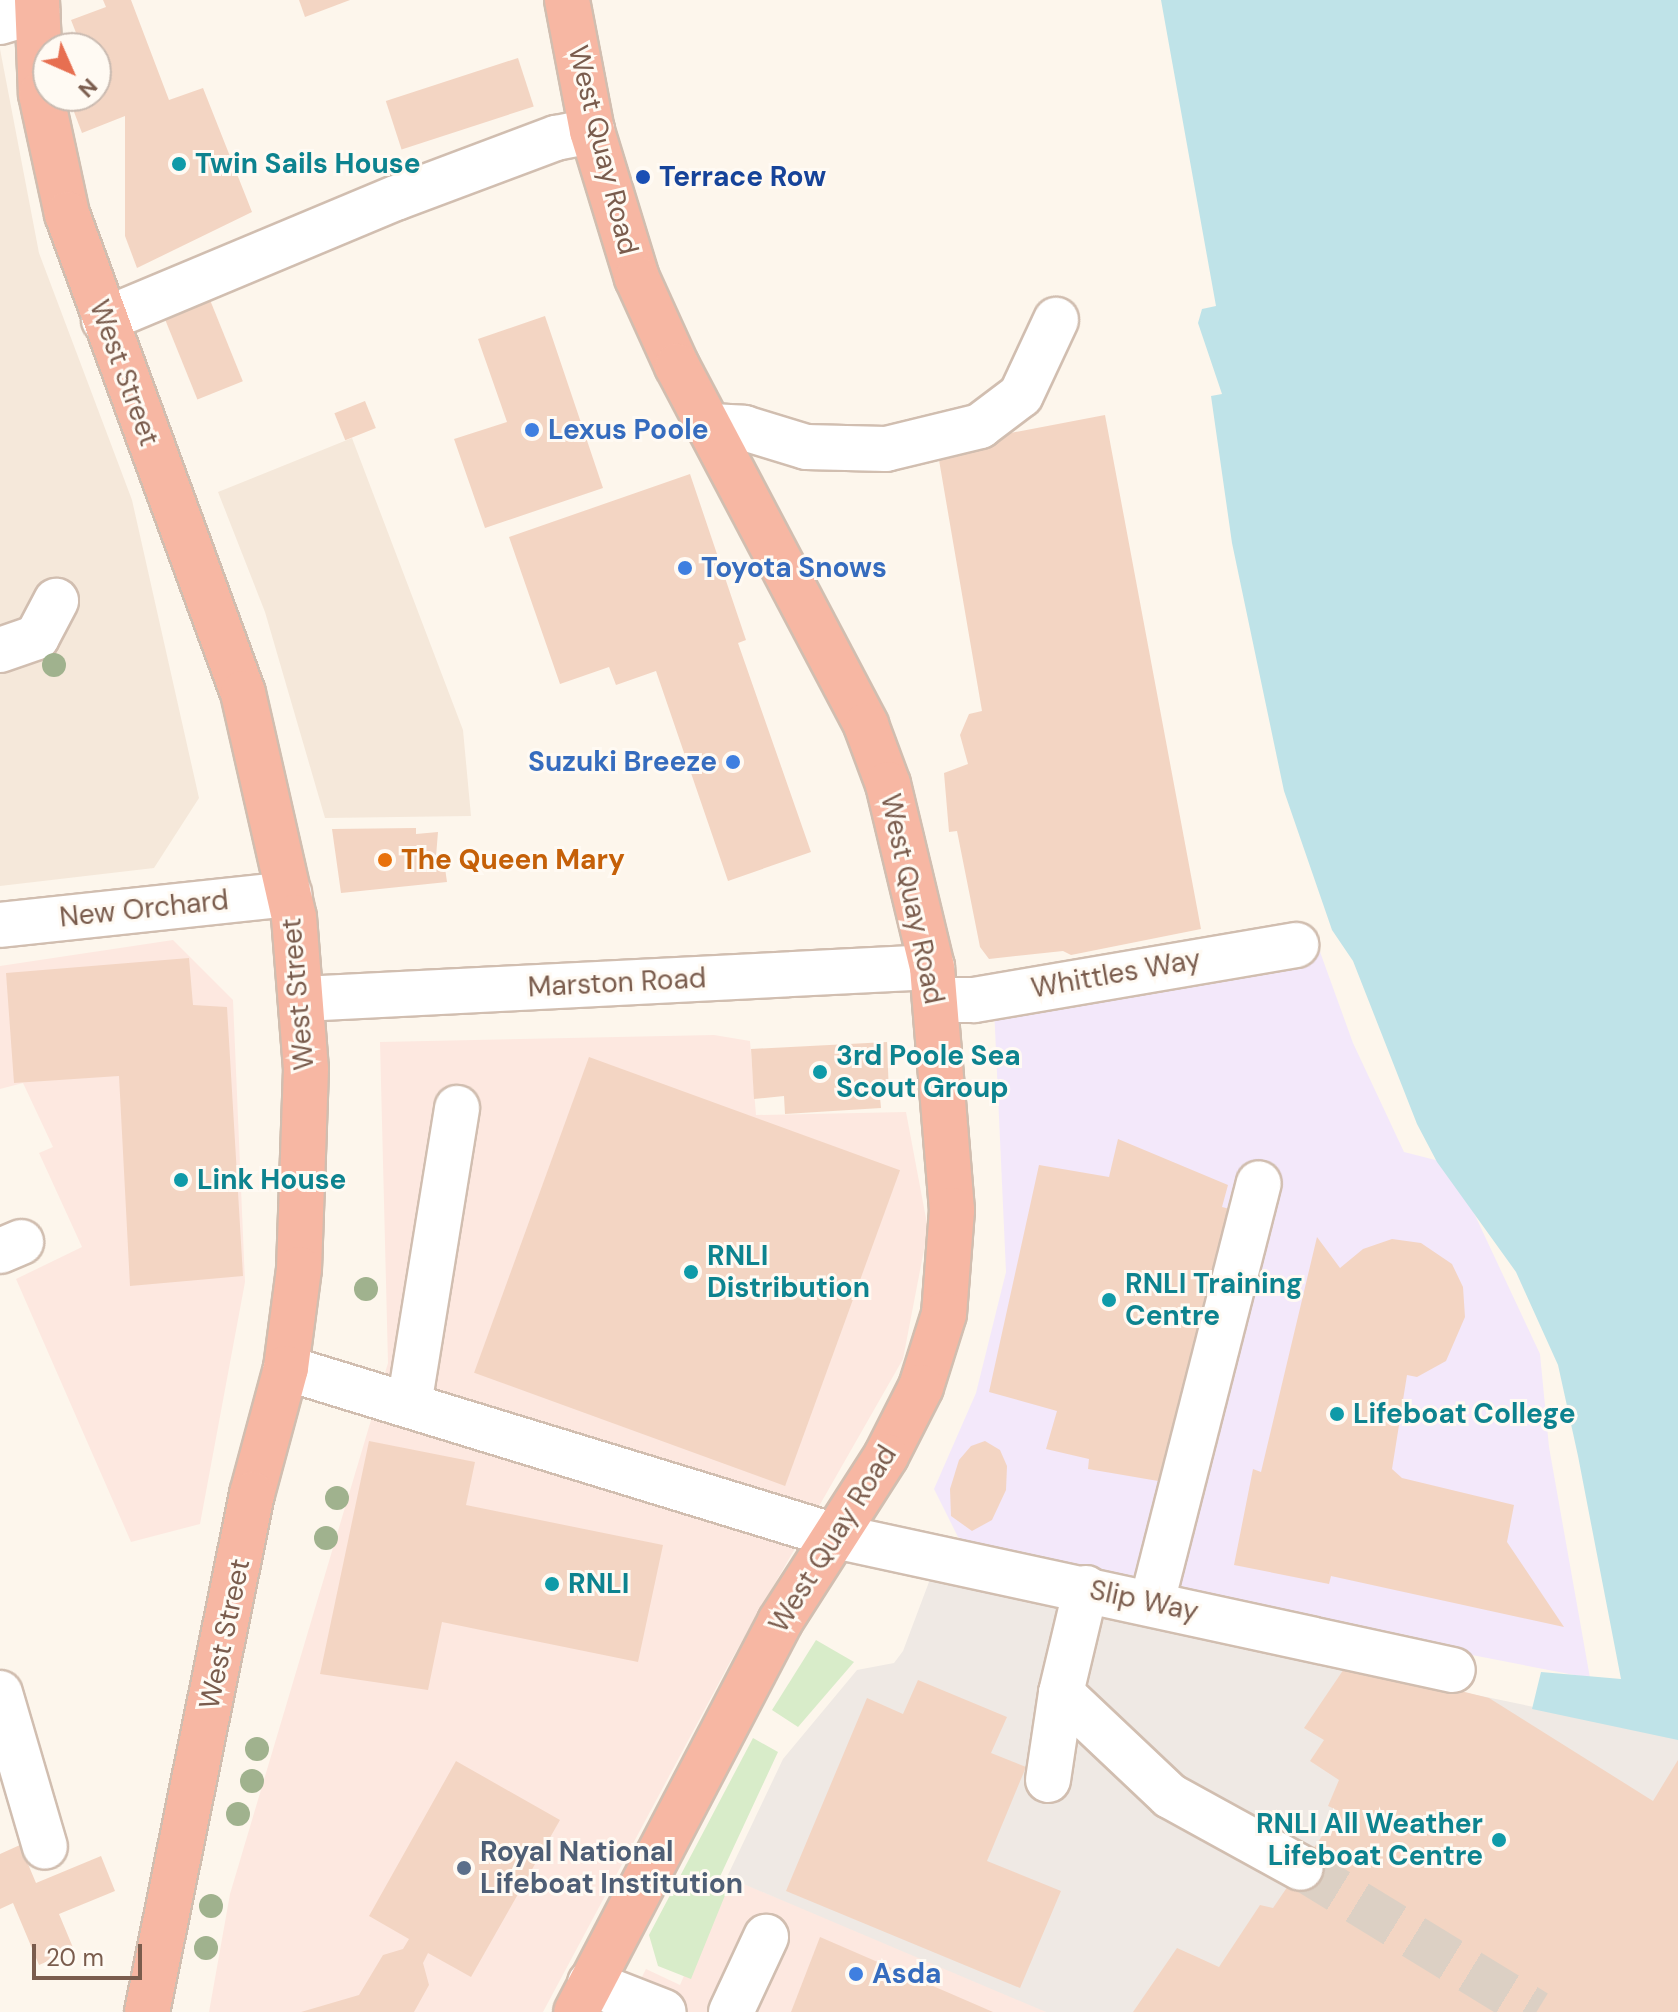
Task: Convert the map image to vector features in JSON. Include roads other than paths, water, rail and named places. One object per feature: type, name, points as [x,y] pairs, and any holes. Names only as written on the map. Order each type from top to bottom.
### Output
[{"type":"highway","name":"West Quay Road","points":[[567,0],[592,131],[631,264],[866,725],[908,853],[934,984],[952,1210],[944,1314],[909,1412],[780,1622],[583,1998]]},
{"type":"highway","name":"West Street","points":[[25,11],[49,140],[104,320],[243,693],[289,894],[302,999],[306,1069],[299,1269],[286,1368],[252,1494],[147,2012]]},
{"type":"street","points":[[104,320],[396,198],[556,138],[592,131]]},
{"type":"street","points":[[711,426],[744,428],[806,447],[886,449],[980,426],[1021,395],[1056,320]]},
{"type":"street","points":[[0,650],[37,637],[56,601]]},
{"type":"street","name":"New Orchard","points":[[0,925],[289,894]]},
{"type":"street","name":"Whittles Way","points":[[934,984],[974,1000],[1296,945]]},
{"type":"street","name":"Marston Road","points":[[302,999],[934,984]]},
{"type":"street","points":[[409,1405],[457,1108]]},
{"type":"street","points":[[1152,1602],[1259,1183]]},
{"type":"street","name":"Slip Way","points":[[286,1368],[835,1536],[1152,1602],[1453,1670]]},
{"type":"street","points":[[1048,1780],[1061,1693],[1086,1588]]},
{"type":"street","points":[[1061,1693],[1170,1796],[1301,1868]]},
{"type":"street","points":[[3,1714],[45,1847]]},
{"type":"street","points":[[731,2012],[766,1937]]},
{"type":"street","points":[[583,1998],[664,2012]]},
{"type":"water","points":[[1161,0],[1678,0],[1678,1740],[1532,1709],[1541,1672],[1621,1679],[1578,1456],[1558,1365],[1516,1272],[1437,1162],[1417,1124],[1353,961],[1332,930],[1284,791],[1232,543],[1211,396],[1222,394],[1198,323],[1202,309],[1216,306]]},
{"type":"tunnel","points":[[1301,1868],[1536,2012]]},
{"type":"place","name":"Twin Sails House","points":[[179,164]]},
{"type":"place","name":"Terrace Row","points":[[643,177]]},
{"type":"place","name":"Lexus Poole","points":[[532,430]]},
{"type":"place","name":"Toyota Snows","points":[[685,568]]},
{"type":"place","name":"Suzuki Breeze","points":[[733,762]]},
{"type":"place","name":"The Queen Mary","points":[[385,860]]},
{"type":"place","name":"3rd Poole Sea Scout Group","points":[[820,1072]]},
{"type":"place","name":"Link House","points":[[181,1180]]},
{"type":"place","name":"RNLI Distribution","points":[[691,1272]]},
{"type":"place","name":"RNLI Training Centre","points":[[1109,1300]]},
{"type":"place","name":"Lifeboat College","points":[[1337,1414]]},
{"type":"place","name":"RNLI","points":[[552,1584]]},
{"type":"place","name":"RNLI All Weather Lifeboat Centre","points":[[1499,1840]]},
{"type":"place","name":"Royal National Lifeboat Institution","points":[[464,1868]]},
{"type":"place","name":"Asda","points":[[856,1974]]}]
